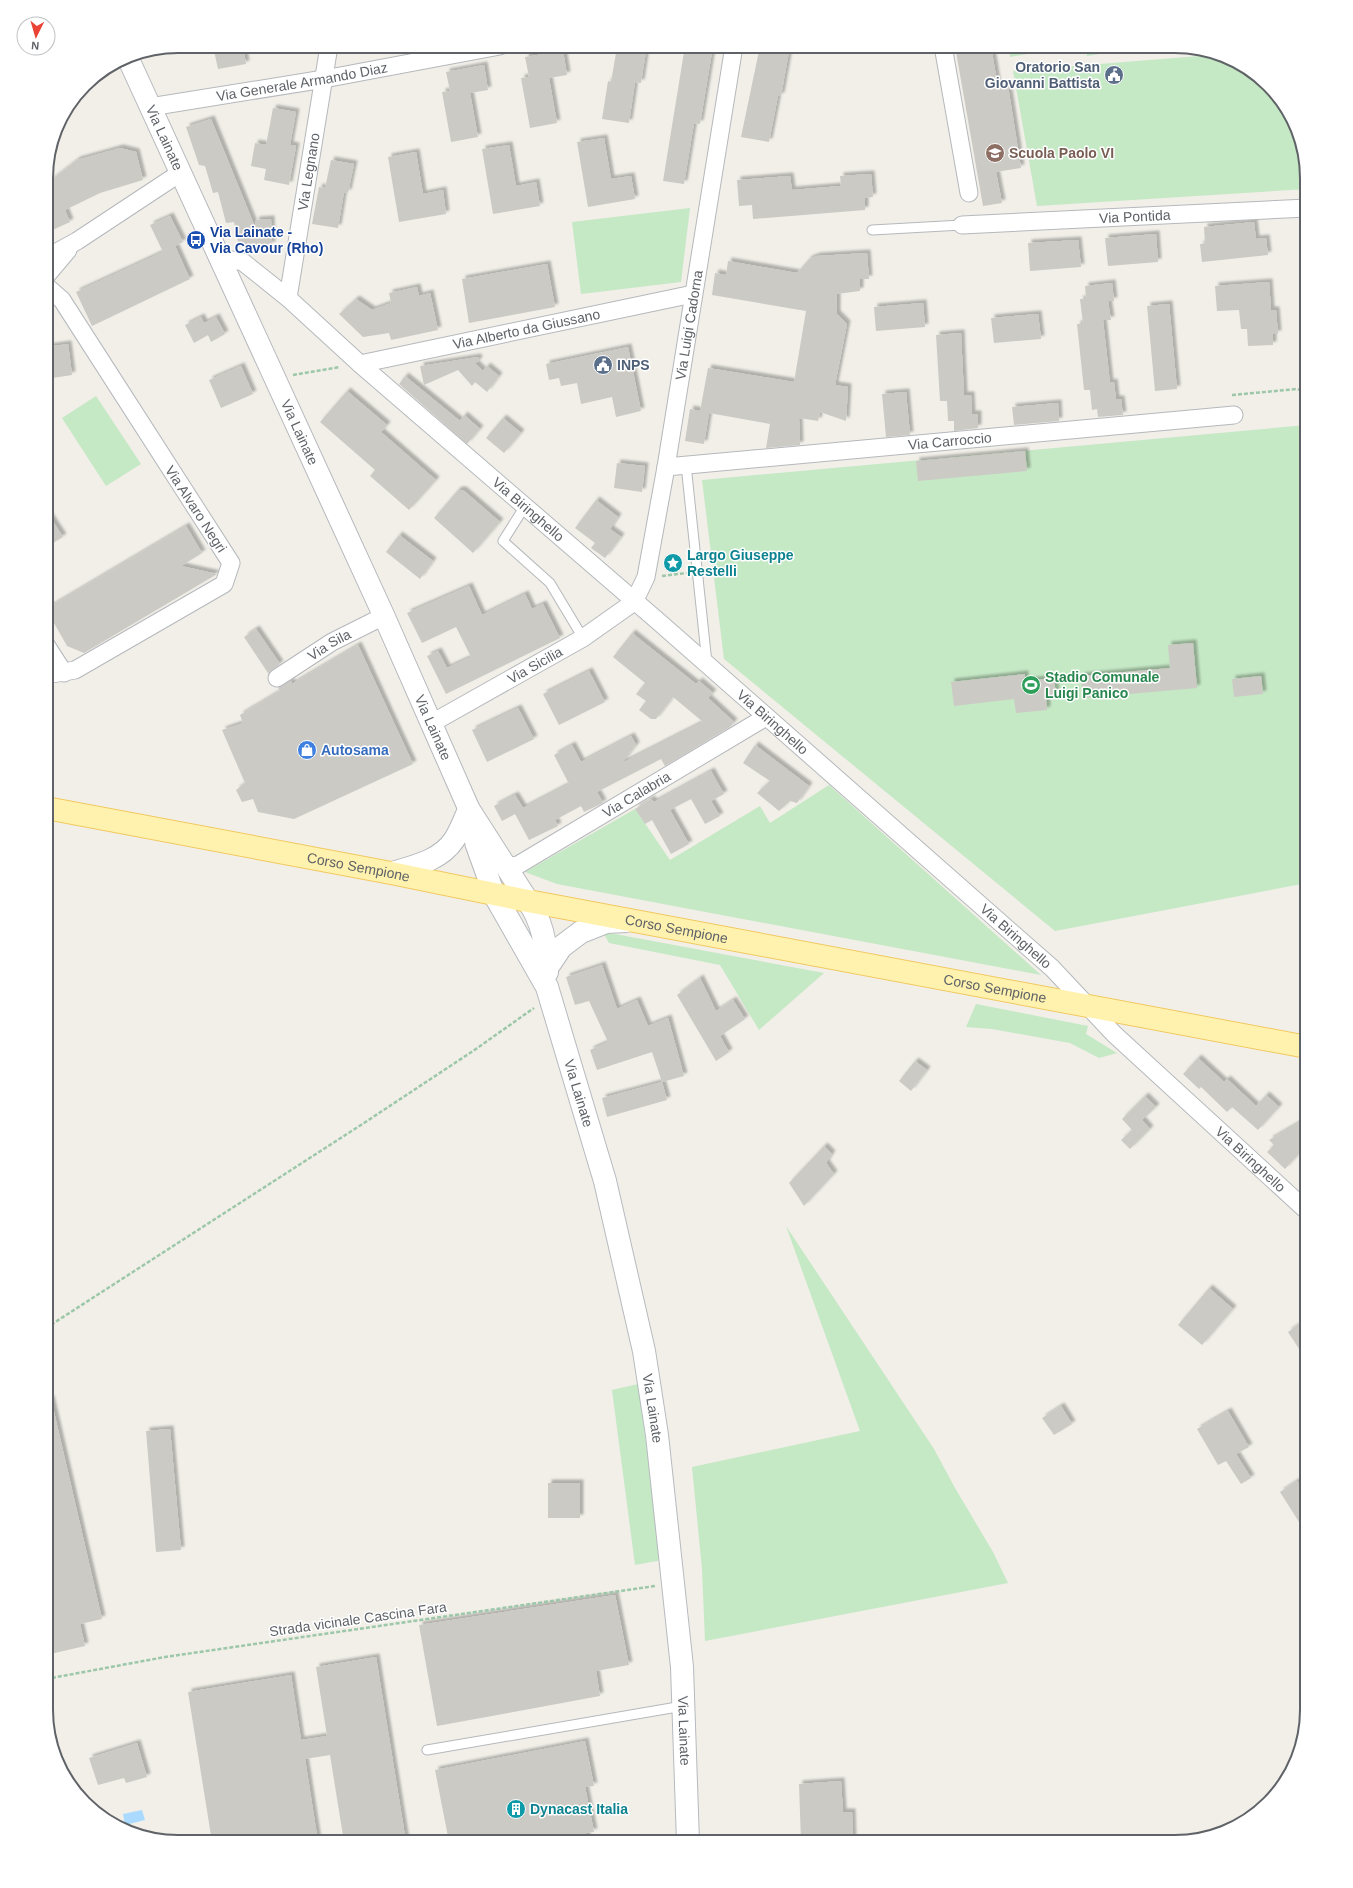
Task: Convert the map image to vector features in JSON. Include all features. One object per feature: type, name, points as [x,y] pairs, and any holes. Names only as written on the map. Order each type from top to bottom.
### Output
[{"type":"main road","name":"Corso Sempione","points":[[53,809],[391,872],[528,901],[633,921],[1300,1046]]},
{"type":"main road","name":"Via Lainate","points":[[494,894],[548,985]]},
{"type":"main road","name":"Via Lainate","points":[[528,901],[536,912],[542,929],[546,945],[548,985],[605,1182],[644,1351],[657,1435],[682,1667],[688,1835]]},
{"type":"main road","points":[[548,985],[561,947],[581,932],[606,922],[633,921]]},
{"type":"street","name":"Via Legnano","points":[[288,298],[328,53]]},
{"type":"street","name":"Via Generale Armando Diaz","points":[[150,107],[324,79],[463,53]]},
{"type":"street","name":"Via Luigi Cadorna","points":[[634,602],[646,577],[666,467],[733,53]]},
{"type":"street","points":[[944,53],[969,193]]},
{"type":"street","name":"Via Lainate","points":[[130,62],[276,378],[432,723],[469,809],[528,901]]},
{"type":"street","points":[[53,254],[77,241],[180,173]]},
{"type":"street","name":"Via Pontida","points":[[962,225],[1300,209]]},
{"type":"street","points":[[53,267],[66,251],[77,241]]},
{"type":"street","name":"Via Biringhello","points":[[221,258],[243,262],[288,298],[360,364],[707,664],[1052,968],[1114,1034],[1300,1205]]},
{"type":"street","name":"Via Alvaro Negri","points":[[53,292],[62,300],[231,563],[224,584],[75,670],[64,673]]},
{"type":"street","name":"Via Alberto da Giussano","points":[[360,364],[693,294]]},
{"type":"street","name":"Via Carroccio","points":[[666,467],[1234,415]]},
{"type":"street","name":"Via Sicilia","points":[[432,723],[583,638],[634,602]]},
{"type":"street","name":"Via Sila","points":[[277,678],[332,642],[384,616]]},
{"type":"street","points":[[53,656],[64,673],[53,675]]},
{"type":"street","name":"Via Calabria","points":[[505,867],[518,864],[766,717]]},
{"type":"street","points":[[391,872],[423,863],[446,850],[455,839],[469,809]]},
{"type":"street","name":"Via Lainate","points":[[469,809],[476,844],[494,894]]},
{"type":"lane","points":[[872,230],[962,225]]},
{"type":"lane","points":[[686,465],[707,664]]},
{"type":"lane","points":[[525,506],[503,541],[550,583],[583,638]]},
{"type":"lane","points":[[427,1750],[683,1706]]},
{"type":"path","points":[[276,378],[360,364]]},
{"type":"path","points":[[1232,395],[1300,390]]},
{"type":"path","points":[[646,577],[697,573]]},
{"type":"path","points":[[53,1323],[473,1051],[532,1009],[548,985]]},
{"type":"path","name":"Strada vicinale Cascina Fara","points":[[53,1679],[165,1657],[674,1584]]},
{"type":"green space","points":[[1009,53],[1033,53],[1010,57]]},
{"type":"green space","points":[[1086,53],[1106,53],[1087,56]]},
{"type":"green space","points":[[1202,56],[1230,66],[1245,74],[1258,84],[1269,95],[1283,115],[1291,130],[1296,145],[1299,161],[1300,189],[1037,206],[1013,71]]},
{"type":"green space","points":[[690,208],[681,282],[581,294],[572,222]]},
{"type":"green space","points":[[96,396],[141,464],[106,486],[62,418]]},
{"type":"green space","name":"Stadio Comunale Luigi Panico","points":[[1300,426],[1300,884],[1055,931],[724,659],[702,480]]},
{"type":"green space","points":[[829,785],[1041,975],[557,884],[525,872],[635,809],[670,860],[760,806],[770,823]]},
{"type":"green space","points":[[604,934],[615,934],[824,973],[759,1030],[720,965],[609,943]]},
{"type":"green space","points":[[976,1004],[1088,1026],[1086,1034],[1117,1053],[1099,1058],[1070,1043],[992,1029],[966,1027]]},
{"type":"green space","points":[[786,1226],[934,1449],[993,1552],[1008,1583],[705,1641],[702,1569],[692,1467],[860,1431]]},
{"type":"green space","points":[[638,1384],[662,1560],[635,1565],[612,1390]]},
{"type":"water","points":[[142,1810],[145,1820],[128,1824],[125,1823],[123,1814]]},
{"type":"building","points":[[215,53],[244,53],[246,64],[218,69]]},
{"type":"building","points":[[550,53],[563,53],[567,75],[549,78],[557,123],[530,128],[521,78],[529,77],[525,57]]},
{"type":"building","points":[[616,53],[646,53],[641,83],[635,82],[629,123],[602,119],[608,81],[611,82]]},
{"type":"building","points":[[684,53],[712,53],[700,124],[694,123],[684,184],[663,181]]},
{"type":"building","points":[[759,53],[789,53],[781,96],[778,96],[769,142],[741,137]]},
{"type":"building","points":[[956,53],[992,53],[998,88],[1008,86],[1021,168],[996,172],[1002,203],[983,206]]},
{"type":"building","points":[[484,65],[488,90],[470,93],[478,137],[451,142],[442,92],[450,91],[446,72]]},
{"type":"building","points":[[273,108],[296,112],[290,145],[296,146],[289,185],[264,180],[266,169],[251,166],[255,143],[266,145]]},
{"type":"building","points":[[211,119],[255,227],[256,220],[271,219],[272,245],[239,246],[234,222],[226,223],[218,192],[213,193],[205,166],[199,165],[186,127]]},
{"type":"building","points":[[604,138],[611,179],[631,176],[635,199],[588,207],[577,142]]},
{"type":"building","points":[[509,145],[516,186],[536,182],[540,206],[493,214],[482,149]]},
{"type":"building","points":[[120,148],[136,152],[143,180],[100,193],[65,210],[70,222],[53,230],[53,179],[77,160]]},
{"type":"building","points":[[416,152],[423,194],[443,190],[446,214],[399,222],[388,157]]},
{"type":"building","points":[[331,160],[354,164],[348,193],[344,192],[338,228],[312,224],[319,187],[325,188]]},
{"type":"building","points":[[871,174],[873,197],[865,198],[865,210],[753,219],[752,205],[739,206],[737,180],[790,176],[792,190],[841,186],[840,176]]},
{"type":"building","points":[[170,216],[183,242],[175,246],[190,279],[92,326],[76,292],[163,252],[150,225]]},
{"type":"building","points":[[1254,222],[1256,239],[1266,238],[1268,255],[1202,262],[1200,244],[1205,244],[1204,227]]},
{"type":"building","points":[[1156,234],[1158,262],[1108,266],[1105,238]]},
{"type":"building","points":[[1078,240],[1081,267],[1030,271],[1028,243]]},
{"type":"building","points":[[867,253],[869,279],[860,279],[860,291],[837,294],[837,314],[847,324],[835,385],[848,387],[846,421],[820,412],[818,421],[799,418],[800,445],[766,448],[770,424],[709,413],[704,444],[685,441],[690,409],[700,411],[708,368],[794,382],[806,311],[712,295],[715,273],[726,275],[728,261],[797,273],[809,259],[817,256]]},
{"type":"building","points":[[547,264],[555,307],[469,323],[462,279]]},
{"type":"building","points":[[1269,282],[1271,310],[1276,310],[1278,334],[1273,334],[1273,345],[1248,346],[1247,329],[1241,329],[1239,310],[1217,311],[1215,286]]},
{"type":"building","points":[[1112,283],[1114,301],[1108,301],[1111,320],[1103,320],[1110,383],[1114,382],[1116,399],[1121,399],[1123,415],[1098,417],[1097,409],[1092,410],[1090,390],[1084,390],[1077,324],[1083,324],[1080,299],[1086,299],[1085,286]]},
{"type":"building","points":[[417,287],[419,296],[430,293],[438,330],[391,340],[389,333],[363,337],[339,314],[356,299],[372,310],[391,303],[389,293]]},
{"type":"building","points":[[923,303],[925,327],[876,331],[874,307]]},
{"type":"building","points":[[1169,304],[1177,389],[1155,391],[1147,306]]},
{"type":"building","points":[[1038,314],[1041,339],[994,343],[991,318]]},
{"type":"building","points":[[201,317],[204,323],[216,317],[225,334],[211,342],[208,335],[194,343],[185,325]]},
{"type":"building","points":[[961,333],[964,395],[971,395],[972,414],[978,414],[978,428],[954,431],[954,421],[948,421],[947,401],[940,401],[936,335]]},
{"type":"building","points":[[68,344],[72,375],[53,378],[53,346]]},
{"type":"building","points":[[628,347],[641,411],[616,417],[612,397],[581,404],[577,383],[561,386],[559,378],[549,380],[546,364]]},
{"type":"building","points":[[478,357],[479,361],[475,363],[483,371],[487,366],[499,376],[487,392],[475,382],[472,386],[458,370],[424,385],[420,366]]},
{"type":"building","points":[[241,366],[253,394],[221,408],[209,380]]},
{"type":"building","points":[[405,376],[460,421],[464,415],[480,429],[467,444],[399,384]]},
{"type":"building","points":[[347,391],[387,425],[381,432],[436,480],[409,510],[370,476],[375,470],[320,422]]},
{"type":"building","points":[[906,392],[910,435],[886,437],[882,394]]},
{"type":"building","points":[[1058,403],[1059,421],[1014,425],[1012,407]]},
{"type":"building","points":[[503,418],[521,433],[504,453],[486,438]]},
{"type":"building","points":[[1025,451],[1027,471],[918,481],[916,461]]},
{"type":"building","points":[[617,463],[645,466],[642,492],[614,488]]},
{"type":"building","points":[[458,490],[463,490],[500,522],[473,553],[434,518]]},
{"type":"building","points":[[596,500],[618,517],[610,529],[621,537],[605,558],[591,548],[595,543],[575,528]]},
{"type":"building","points":[[53,522],[63,537],[53,543]]},
{"type":"building","points":[[186,526],[202,553],[181,566],[217,574],[84,653],[67,646],[53,621],[53,605]]},
{"type":"building","points":[[399,535],[433,561],[420,579],[386,552]]},
{"type":"building","points":[[469,586],[482,615],[525,594],[532,609],[543,604],[560,638],[446,694],[427,656],[438,651],[447,668],[471,657],[456,627],[422,643],[407,613]]},
{"type":"building","points":[[256,629],[280,664],[268,673],[244,637]]},
{"type":"building","points":[[632,633],[696,684],[699,681],[713,693],[708,698],[734,722],[730,727],[665,766],[661,759],[597,792],[603,803],[584,812],[581,806],[555,820],[558,826],[529,840],[515,814],[502,821],[494,806],[515,795],[523,808],[569,784],[554,755],[572,745],[581,762],[631,736],[636,745],[622,763],[703,722],[673,697],[656,719],[651,719],[639,710],[646,701],[636,694],[645,683],[613,657]]},
{"type":"building","points":[[1193,643],[1197,688],[1083,698],[1081,676],[1170,668],[1168,645]]},
{"type":"building","points":[[358,645],[413,764],[294,819],[258,812],[253,799],[242,802],[236,790],[245,783],[222,730],[243,723],[240,715],[280,691],[278,688],[291,681],[292,684]]},
{"type":"building","points":[[589,671],[605,702],[559,725],[543,694]]},
{"type":"building","points":[[1025,674],[1025,681],[1054,678],[1056,695],[1046,696],[1047,710],[1016,713],[1014,699],[954,706],[951,682]]},
{"type":"building","points":[[1261,676],[1263,694],[1234,697],[1232,679]]},
{"type":"building","points":[[518,708],[534,739],[487,762],[472,730]]},
{"type":"building","points":[[755,745],[809,786],[797,803],[790,801],[779,811],[757,793],[770,781],[743,763]]},
{"type":"building","points":[[711,771],[724,794],[711,801],[720,816],[705,824],[691,799],[670,810],[689,844],[671,854],[652,820],[645,824],[635,809],[651,799],[654,802]]},
{"type":"building","points":[[602,965],[617,1009],[637,1000],[648,1026],[668,1018],[684,1076],[662,1082],[652,1052],[597,1070],[590,1050],[608,1042],[589,1001],[575,1005],[566,977]]},
{"type":"building","points":[[700,978],[716,1011],[733,1000],[745,1019],[720,1036],[729,1052],[716,1061],[677,995]]},
{"type":"building","points":[[1198,1058],[1224,1082],[1227,1079],[1256,1106],[1266,1095],[1279,1107],[1258,1130],[1232,1107],[1227,1112],[1201,1087],[1199,1089],[1183,1074]]},
{"type":"building","points":[[915,1061],[927,1070],[911,1091],[899,1081]]},
{"type":"building","points":[[662,1082],[667,1100],[607,1117],[602,1098]]},
{"type":"building","points":[[1145,1096],[1156,1107],[1142,1120],[1150,1129],[1130,1149],[1121,1140],[1132,1130],[1122,1119]]},
{"type":"building","points":[[1300,1122],[1300,1153],[1285,1169],[1267,1152],[1274,1145],[1269,1140]]},
{"type":"building","points":[[824,1146],[832,1154],[826,1163],[834,1174],[804,1206],[789,1183]]},
{"type":"building","points":[[1209,1288],[1233,1309],[1202,1345],[1178,1325]]},
{"type":"building","points":[[1300,1324],[1300,1350],[1288,1332]]},
{"type":"building","points":[[1061,1406],[1072,1424],[1054,1435],[1042,1418]]},
{"type":"building","points":[[53,1408],[102,1619],[80,1624],[85,1646],[53,1653]]},
{"type":"building","points":[[1228,1411],[1249,1447],[1236,1454],[1251,1478],[1241,1484],[1226,1461],[1218,1465],[1197,1429]]},
{"type":"building","points":[[170,1429],[181,1550],[156,1552],[146,1431]]},
{"type":"building","points":[[1297,1481],[1300,1486],[1300,1522],[1299,1522],[1280,1492]]},
{"type":"building","points":[[548,1483],[580,1483],[580,1518],[548,1518]]},
{"type":"building","points":[[615,1595],[629,1665],[596,1671],[600,1696],[437,1726],[419,1625]]},
{"type":"building","points":[[376,1657],[405,1835],[343,1835],[330,1755],[305,1759],[317,1835],[211,1835],[188,1692],[291,1675],[301,1740],[327,1736],[316,1667]]},
{"type":"building","name":"Dynacast Italia","points":[[585,1741],[594,1786],[585,1787],[594,1832],[586,1833],[586,1835],[448,1835],[435,1770]]},
{"type":"building","points":[[137,1743],[147,1777],[126,1783],[124,1778],[98,1785],[89,1758]]},
{"type":"building","points":[[841,1781],[843,1812],[852,1812],[853,1835],[801,1835],[799,1784]]},
{"type":"place","name":"Oratorio San Giovanni Battista","points":[[1114,75]]},
{"type":"place","name":"Scuola Paolo VI","points":[[995,153]]},
{"type":"place","name":"Via Lainate - Via Cavour (Rho)","points":[[196,240]]},
{"type":"place","name":"INPS","points":[[603,365]]},
{"type":"place","name":"Largo Giuseppe Restelli","points":[[673,563]]},
{"type":"place","name":"Stadio Comunale Luigi Panico","points":[[1031,685]]},
{"type":"place","name":"Autosama","points":[[307,750]]},
{"type":"place","name":"Dynacast Italia","points":[[516,1809]]}]
